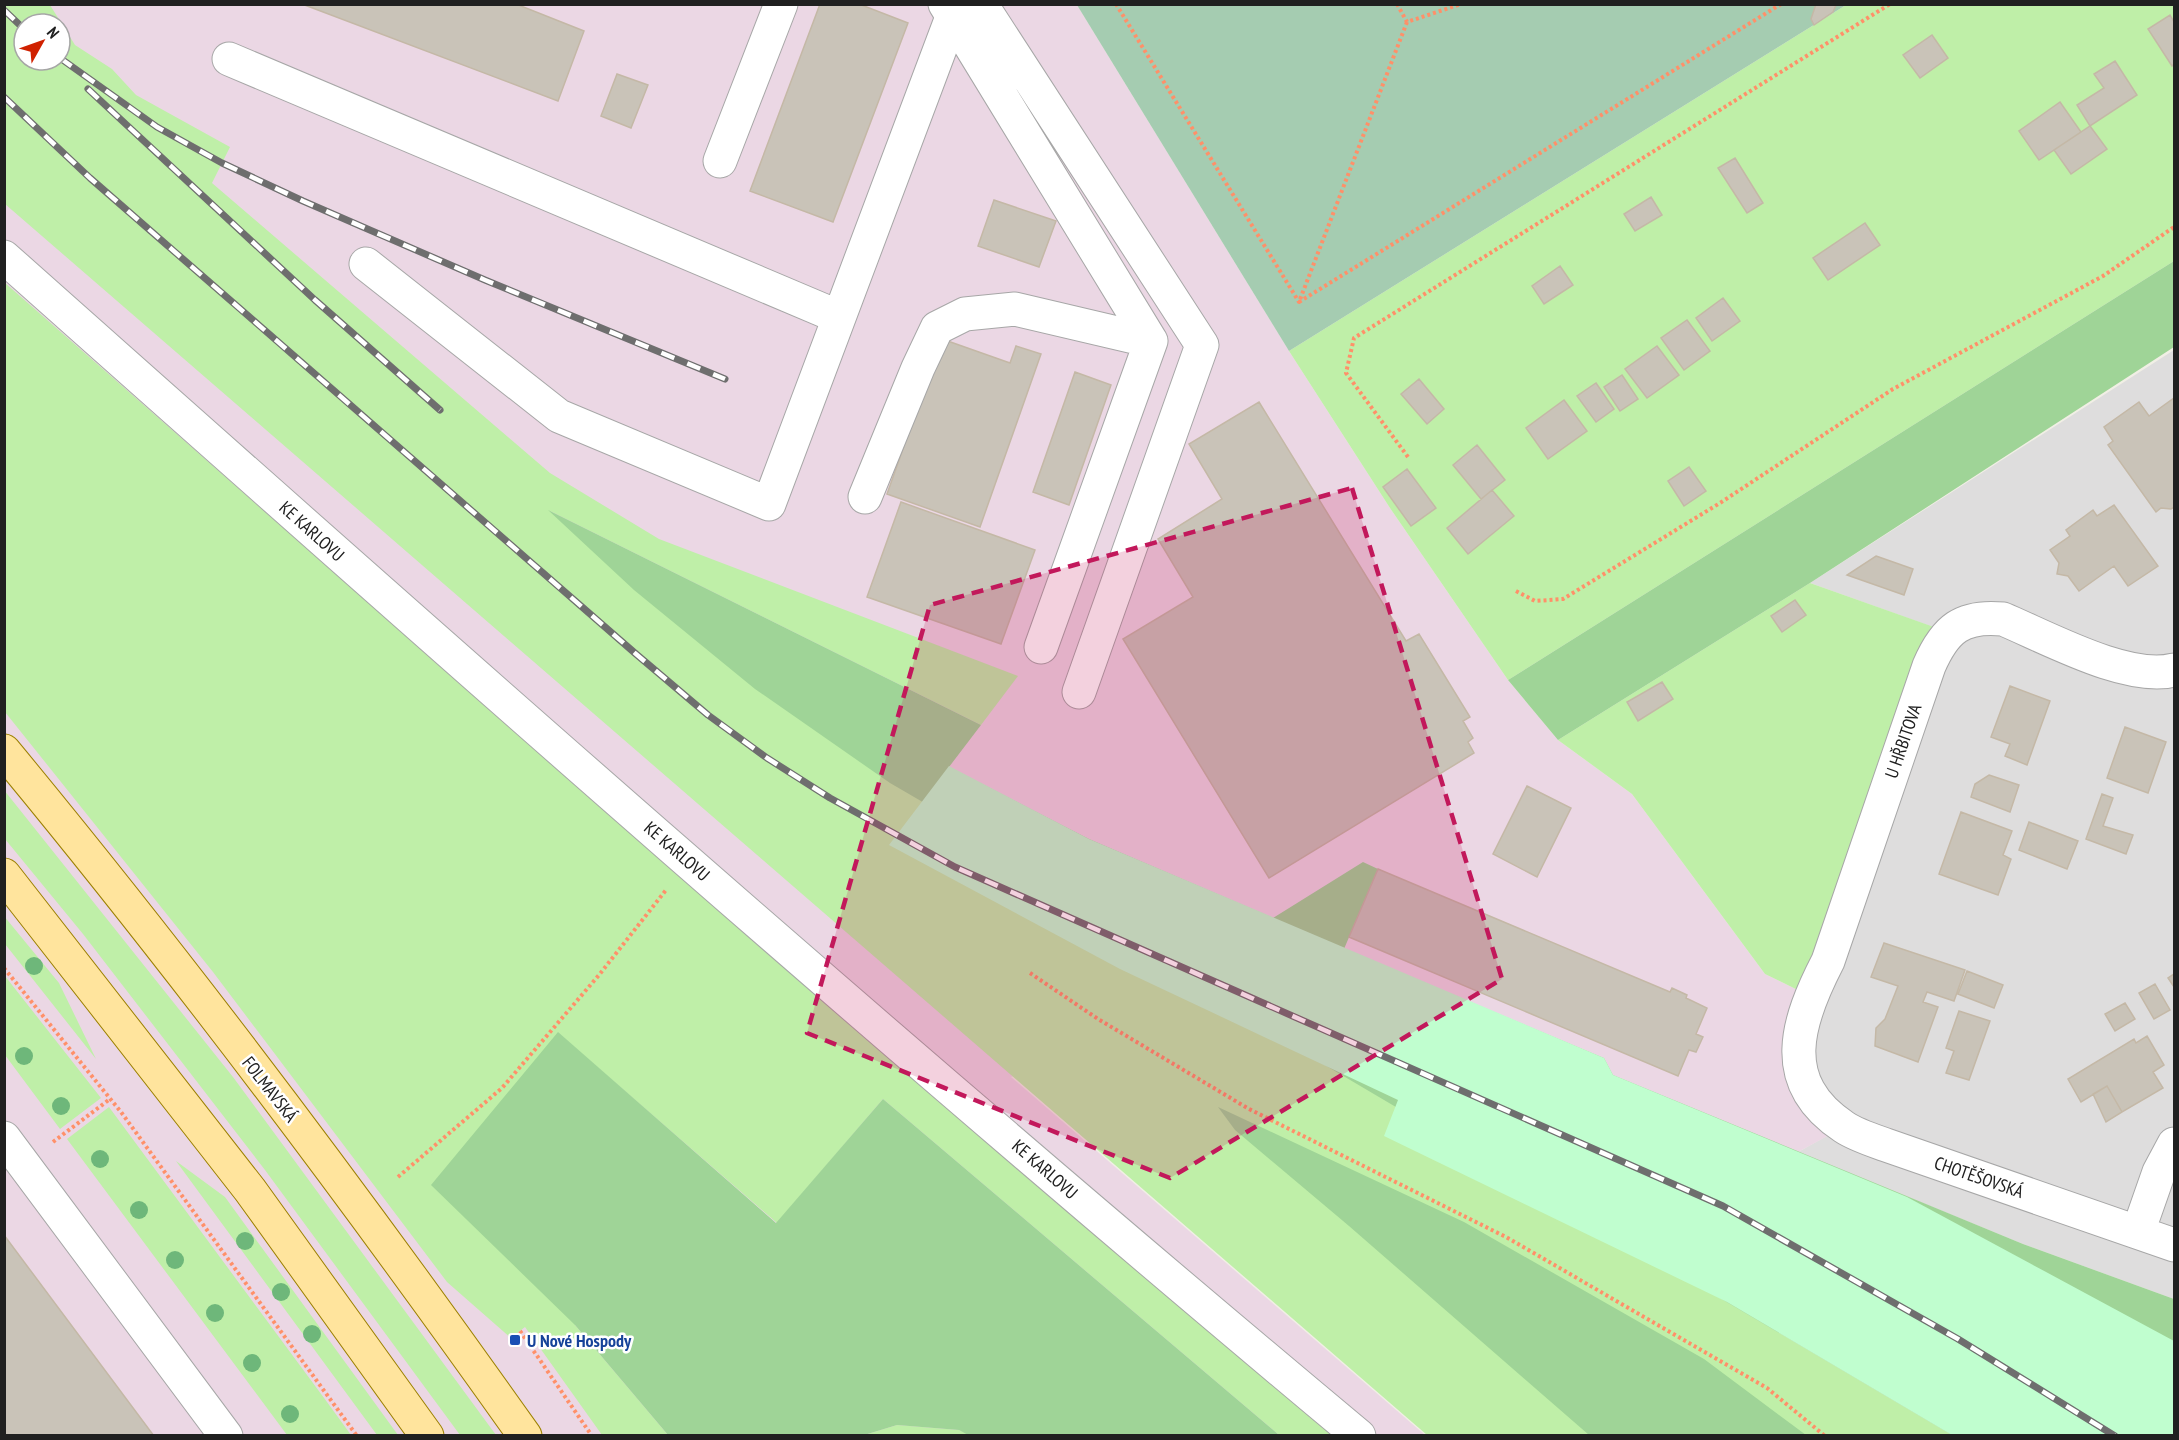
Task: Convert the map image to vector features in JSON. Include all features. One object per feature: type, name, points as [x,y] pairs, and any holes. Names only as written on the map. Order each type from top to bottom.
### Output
[{"type":"main road","name":"FOLMAVSKÁ","points":[[4,751],[59,816],[314,1146],[525,1436]]},
{"type":"main road","points":[[4,876],[250,1190],[426,1436]]},
{"type":"street","points":[[720,161],[781,4]]},
{"type":"street","points":[[366,264],[560,416],[769,504],[959,8]]},
{"type":"street","points":[[959,8],[1151,341],[1041,647]]},
{"type":"street","points":[[959,8],[1202,345],[1079,692]]},
{"type":"street","points":[[229,60],[839,317]]},
{"type":"street","name":"KE KARLOVU","points":[[4,257],[493,692],[1199,1302],[1359,1436]]},
{"type":"street","points":[[866,497],[918,368],[937,328],[965,314],[1015,309],[1151,341]]},
{"type":"street","name":"U HŘBITOVA","points":[[1802,1081],[1798,1058],[1810,996],[1828,961],[1929,666],[1948,632],[1982,617],[2003,619],[2120,668],[2146,672],[2175,669]]},
{"type":"street","name":"CHOTĚŠOVSKÁ","points":[[1802,1081],[1821,1106],[1844,1127],[1886,1145],[2175,1245]]},
{"type":"street","points":[[4,1138],[226,1436]]},
{"type":"street","points":[[2138,1232],[2159,1172],[2175,1144]]},
{"type":"path","points":[[1116,4],[1299,302]]},
{"type":"path","points":[[1397,4],[1407,22]]},
{"type":"path","points":[[1407,22],[1461,4]]},
{"type":"path","points":[[1299,302],[1781,4]]},
{"type":"path","points":[[1408,458],[1346,373],[1354,338],[1890,4]]},
{"type":"path","points":[[1299,302],[1407,22]]},
{"type":"path","points":[[1516,591],[1535,601],[1563,599],[1720,503],[1893,388],[2103,276],[2175,227]]},
{"type":"path","points":[[398,1177],[502,1088],[600,975],[688,861]]},
{"type":"path","points":[[4,968],[110,1099],[357,1436]]},
{"type":"path","points":[[1030,973],[1098,1019],[1249,1109],[1506,1237],[1767,1388],[1825,1436]]},
{"type":"path","points":[[24,1164],[110,1099]]},
{"type":"path","points":[[520,1331],[592,1436]]},
{"type":"highlighted area","points":[[1352,488],[1502,979],[1170,1178],[807,1033],[930,605]]},
{"type":"shaded area","points":[[5,5],[1077,5],[1289,351],[1390,508],[1508,680],[1558,740],[1632,794],[1765,974],[1810,996],[1801,1035],[1844,1127],[1798,1152],[1613,1075],[1604,1058],[1344,949],[1011,1077],[1425,1435],[5,1436]]},
{"type":"shaded area","points":[[2174,350],[2174,1299],[2023,1244],[1798,1152],[1843,1127],[1801,1035],[1947,632],[1810,583]]},
{"type":"green space","points":[[5,5],[50,5],[54,12],[12,12],[12,72],[72,72],[72,40],[75,45],[112,69],[136,95],[230,147],[212,183],[550,473],[659,539],[1018,676],[981,725],[550,511],[1007,851],[1727,1302],[1952,1435],[1427,1435],[5,204]]},
{"type":"green space","points":[[1077,5],[1846,5],[1289,351]]},
{"type":"green space","points":[[1846,5],[2174,5],[2174,261],[1508,680],[1390,508],[1289,351]]},
{"type":"green space","points":[[2174,261],[2174,347],[1810,583],[1558,740],[1508,680]]},
{"type":"green space","points":[[4,282],[613,818],[1333,1435],[1279,1435],[883,1099],[777,1223],[558,1033],[575,1325],[668,1435],[602,1435],[525,1327],[511,1338],[447,1282],[213,972],[5,712]]},
{"type":"green space","points":[[548,510],[981,725],[949,767],[1089,839],[1273,918],[1363,862],[1378,869],[1344,949],[1604,1058],[1613,1075],[2023,1244],[2174,1299],[2174,1435],[1952,1435],[1284,1041],[1007,851],[890,783],[755,689],[634,590]]},
{"type":"green space","points":[[1810,583],[1948,632],[1810,996],[1765,974],[1632,794],[1558,740]]},
{"type":"green space","points":[[949,766],[1089,839],[1604,1058],[1613,1075],[1907,1197],[2174,1341],[2174,1435],[1952,1435],[1727,1302],[1384,1136],[1398,1100],[1120,969],[889,845]]},
{"type":"green space","points":[[4,790],[233,1077],[496,1435],[460,1435],[265,1170],[83,934],[5,839]]},
{"type":"green space","points":[[4,916],[59,983],[96,1059],[5,944]]},
{"type":"green space","points":[[5,976],[101,1098],[60,1129],[5,1055]]},
{"type":"green space","points":[[558,1032],[776,1223],[883,1099],[1279,1435],[970,1436],[959,1430],[897,1425],[861,1436],[668,1435],[575,1325],[431,1185]]},
{"type":"green space","points":[[109,1107],[351,1435],[287,1435],[67,1139]]},
{"type":"green space","points":[[1218,1107],[1464,1222],[1704,1359],[1806,1435],[1589,1435],[1235,1130]]},
{"type":"green space","points":[[176,1161],[225,1197],[398,1435],[377,1435]]},
{"type":"green space","points":[[897,1425],[959,1430],[970,1435],[861,1436]]},
{"type":"building","points":[[302,4],[516,4],[584,31],[558,101]]},
{"type":"building","points":[[820,4],[859,4],[908,23],[833,222],[750,191]]},
{"type":"building","points":[[1816,4],[1839,4],[1833,12],[1814,25],[1811,19]]},
{"type":"building","points":[[2170,15],[2174,22],[2174,64],[2172,66],[2148,29]]},
{"type":"building","points":[[1932,35],[1948,58],[1920,78],[1903,55]]},
{"type":"building","points":[[2115,61],[2137,95],[2090,126],[2077,105],[2104,88],[2094,74]]},
{"type":"building","points":[[617,74],[648,85],[631,128],[601,116]]},
{"type":"building","points":[[2060,102],[2081,132],[2039,160],[2019,131]]},
{"type":"building","points":[[2090,126],[2107,149],[2071,174],[2054,150]]},
{"type":"building","points":[[1735,158],[1763,203],[1747,213],[1718,168]]},
{"type":"building","points":[[1651,197],[1662,215],[1635,231],[1624,214]]},
{"type":"building","points":[[994,200],[1056,221],[1039,267],[978,246]]},
{"type":"building","points":[[1865,223],[1880,245],[1828,280],[1813,258]]},
{"type":"building","points":[[1560,266],[1573,285],[1544,304],[1532,286]]},
{"type":"building","points":[[1723,298],[1740,321],[1712,341],[1696,318]]},
{"type":"building","points":[[1687,320],[1710,351],[1684,370],[1661,338]]},
{"type":"building","points":[[942,339],[1010,363],[1016,346],[1041,354],[980,527],[887,494]]},
{"type":"building","points":[[1657,346],[1679,375],[1647,398],[1625,369]]},
{"type":"building","points":[[1075,372],[1111,385],[1069,505],[1033,492]]},
{"type":"building","points":[[1622,375],[1638,399],[1620,411],[1604,387]]},
{"type":"building","points":[[1419,379],[1444,409],[1427,424],[1401,394]]},
{"type":"building","points":[[1596,383],[1614,409],[1596,422],[1577,396]]},
{"type":"building","points":[[2174,398],[2174,507],[2161,508],[2156,512],[2108,445],[2113,441],[2104,427],[2139,402],[2149,416]]},
{"type":"building","points":[[1564,400],[1587,431],[1548,459],[1526,428]]},
{"type":"building","points":[[1259,402],[1406,641],[1419,634],[1470,717],[1463,721],[1473,738],[1468,742],[1474,753],[1269,878],[1123,639],[1193,597],[1158,539],[1222,499],[1189,444]]},
{"type":"building","points":[[1477,445],[1505,480],[1481,499],[1453,465]]},
{"type":"building","points":[[1689,467],[1706,491],[1684,506],[1668,481]]},
{"type":"building","points":[[1407,469],[1436,508],[1411,526],[1383,487]]},
{"type":"building","points":[[1492,490],[1514,516],[1468,554],[1447,528]]},
{"type":"building","points":[[901,502],[1035,550],[1001,644],[867,597]]},
{"type":"building","points":[[2114,505],[2158,566],[2128,586],[2114,566],[2079,591],[2068,576],[2057,574],[2059,563],[2050,550],[2070,536],[2066,530],[2093,510],[2097,516]]},
{"type":"building","points":[[1876,556],[1913,569],[1904,595],[1847,575]]},
{"type":"building","points":[[1795,600],[1806,615],[1782,632],[1771,616]]},
{"type":"building","points":[[1662,682],[1673,699],[1638,721],[1627,702]]},
{"type":"building","points":[[2010,686],[2050,701],[2027,765],[2005,756],[2010,744],[1991,737]]},
{"type":"building","points":[[2125,727],[2166,742],[2148,793],[2107,778]]},
{"type":"building","points":[[1989,775],[2019,785],[2010,812],[1971,797],[1975,784]]},
{"type":"building","points":[[1527,786],[1571,808],[1537,877],[1493,854]]},
{"type":"building","points":[[2102,794],[2113,798],[2103,826],[2133,835],[2126,854],[2086,839]]},
{"type":"building","points":[[1961,812],[2012,831],[2003,855],[2011,859],[1998,895],[1939,874]]},
{"type":"building","points":[[2029,822],[2078,841],[2067,869],[2019,850]]},
{"type":"building","points":[[1378,869],[1670,992],[1672,988],[1687,995],[1686,998],[1707,1008],[1696,1034],[1703,1037],[1696,1052],[1689,1050],[1678,1076],[1349,937]]},
{"type":"building","points":[[1884,943],[1965,970],[1954,1001],[1927,992],[1923,1002],[1938,1007],[1918,1062],[1875,1046],[1876,1028],[1885,1019],[1898,986],[1871,977]]},
{"type":"building","points":[[1967,971],[2003,985],[1994,1008],[1958,994]]},
{"type":"building","points":[[2174,974],[2174,987],[2168,978]]},
{"type":"building","points":[[2155,984],[2170,1010],[2154,1019],[2139,993]]},
{"type":"building","points":[[2125,1003],[2135,1019],[2115,1031],[2105,1014]]},
{"type":"building","points":[[1959,1011],[1990,1021],[1969,1080],[1946,1073],[1954,1051],[1946,1048]]},
{"type":"building","points":[[2147,1036],[2164,1065],[2153,1072],[2163,1088],[2122,1112],[2107,1086],[2081,1102],[2068,1079],[2134,1039],[2136,1043]]},
{"type":"building","points":[[2107,1086],[2122,1112],[2106,1122],[2093,1094]]},
{"type":"building","points":[[4,1235],[154,1436],[4,1436]]},
{"type":"railway","points":[[4,10],[12,18]]},
{"type":"railway","points":[[72,67],[157,127],[222,163],[485,280],[725,379]]},
{"type":"railway","points":[[88,89],[315,300],[440,410]]},
{"type":"railway","points":[[4,97],[90,178],[636,654],[708,715],[767,758],[830,798],[955,867],[1723,1206],[1958,1339],[2115,1436]]},
{"type":"place","name":"U Nové Hospody","points":[[515,1340]]}]
